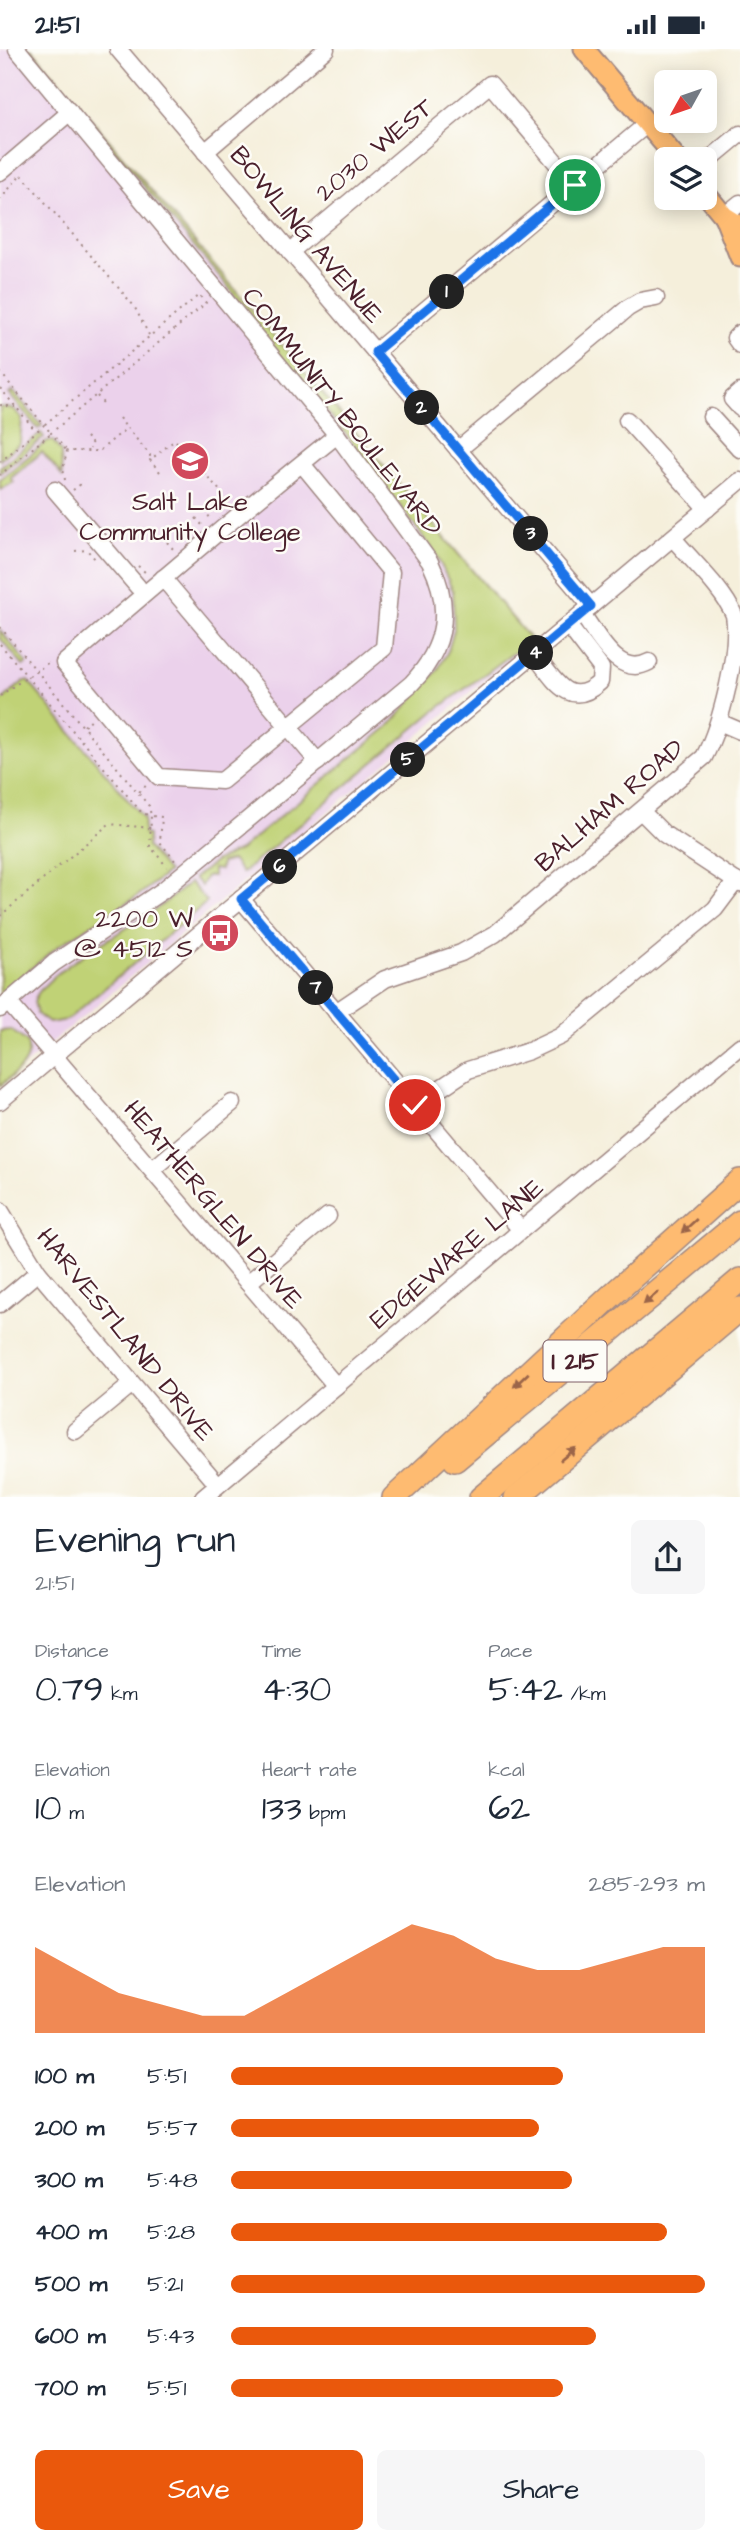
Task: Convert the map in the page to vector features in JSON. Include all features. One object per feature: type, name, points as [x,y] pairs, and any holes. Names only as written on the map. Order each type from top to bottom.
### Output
[{"type":"highway","points":[[394,1497],[740,1181]]},
{"type":"highway","name":"I 215","points":[[410,1497],[740,1222]]},
{"type":"highway","name":"I 215","points":[[481,1497],[740,1280]]},
{"type":"highway","points":[[516,1497],[740,1309]]},
{"type":"main road","points":[[590,51],[667,147]]},
{"type":"main road","points":[[717,205],[732,221],[740,257]]},
{"type":"street","name":"COMMUNITY BOULEVARD","points":[[4,1006],[54,963],[162,891],[420,675],[440,645],[445,623],[444,600],[430,562],[337,435],[17,49]]},
{"type":"street","name":"BOWLING AVENUE","points":[[118,49],[458,450],[587,610],[617,660],[627,666],[640,667],[649,662]]},
{"type":"street","points":[[205,152],[316,52]]},
{"type":"street","name":"2030 WEST","points":[[290,252],[490,84],[575,185]]},
{"type":"street","points":[[0,172],[70,112]]},
{"type":"street","points":[[375,352],[647,124]]},
{"type":"street","points":[[717,153],[740,134]]},
{"type":"street","points":[[732,221],[740,203]]},
{"type":"street","points":[[458,450],[628,308],[640,301],[656,298]]},
{"type":"street","points":[[740,334],[735,338],[740,345]]},
{"type":"street","points":[[740,392],[732,399],[740,408]]},
{"type":"street","points":[[711,417],[740,449]]},
{"type":"street","points":[[627,420],[707,509]]},
{"type":"street","points":[[302,464],[391,572],[384,648],[290,728],[222,781],[159,777],[64,663],[163,578],[337,435]]},
{"type":"street","points":[[0,1101],[740,481]]},
{"type":"street","points":[[55,490],[138,587]]},
{"type":"street","name":"BALHAM ROAD","points":[[336,1011],[385,979],[482,943],[642,812],[704,757],[719,722],[736,659],[738,623],[725,601],[673,538]]},
{"type":"street","points":[[163,578],[318,762]]},
{"type":"street","points":[[534,654],[563,689],[575,695],[588,694],[600,682],[601,668],[568,625]]},
{"type":"street","points":[[719,722],[740,731]]},
{"type":"street","points":[[415,1105],[468,1070],[537,1047],[568,1031],[715,909],[738,883],[664,834],[642,812]]},
{"type":"street","points":[[241,899],[521,1230]]},
{"type":"street","name":"HEATHERGLEN DRIVE","points":[[4,1006],[55,1054],[336,1386]]},
{"type":"street","name":"EDGEWARE LANE","points":[[203,1497],[740,1046]]},
{"type":"street","points":[[152,1170],[232,1103]]},
{"type":"street","name":"HARVESTLAND DRIVE","points":[[0,1210],[38,1272],[218,1485]]},
{"type":"street","points":[[248,1283],[328,1216]]},
{"type":"street","points":[[0,1304],[38,1272]]},
{"type":"street","points":[[75,1431],[132,1384]]},
{"type":"path","points":[[0,200],[21,174],[134,306],[150,336]]},
{"type":"path","points":[[0,462],[199,295],[206,303],[0,475]]},
{"type":"path","points":[[0,372],[67,451]]},
{"type":"path","points":[[0,388],[37,431]]},
{"type":"path","points":[[96,395],[103,403]]},
{"type":"path","points":[[0,405],[16,407]]},
{"type":"path","points":[[119,418],[150,455],[150,460],[160,472]]},
{"type":"path","points":[[67,451],[99,451],[127,428]]},
{"type":"path","points":[[86,437],[92,444],[90,450]]},
{"type":"path","points":[[150,460],[175,440],[233,506]]},
{"type":"path","points":[[67,451],[63,469],[65,479],[74,490],[81,484]]},
{"type":"path","points":[[205,510],[214,522]]},
{"type":"path","points":[[195,518],[205,530]]},
{"type":"path","points":[[167,542],[177,554]]},
{"type":"path","points":[[0,627],[152,810],[150,846],[170,870]]},
{"type":"path","points":[[0,644],[142,813],[162,817],[160,842],[177,863]]},
{"type":"path","points":[[0,696],[26,674],[38,671]]},
{"type":"path","points":[[83,727],[96,716]]},
{"type":"path","points":[[138,793],[150,781]]},
{"type":"path","points":[[0,916],[109,824],[150,828]]},
{"type":"shaded area","name":"Salt Lake Community College","points":[[0,49],[33,49],[532,641],[0,1086]]},
{"type":"green space","points":[[28,49],[32,49],[531,640],[432,713],[242,873],[232,860],[221,863],[220,870],[213,869],[213,876],[206,876],[201,886],[194,878],[216,861],[240,850],[390,725],[437,671],[448,651],[454,630],[453,591],[436,554],[345,433],[259,332],[226,284]]},
{"type":"green space","points":[[13,391],[42,426],[38,429],[9,394]]},
{"type":"green space","points":[[0,407],[14,409],[22,418],[20,443],[0,460]]},
{"type":"green space","points":[[41,433],[44,437],[0,473],[0,467]]},
{"type":"green space","points":[[47,441],[53,441],[61,452],[62,476],[42,452],[11,478],[14,482],[0,490],[0,480]]},
{"type":"green space","points":[[0,630],[27,663],[23,666],[0,638]]},
{"type":"green space","points":[[24,681],[28,681],[144,819],[143,834],[148,835],[147,847],[168,872],[139,895],[58,946],[0,995],[0,702]]},
{"type":"green space","points":[[190,882],[207,902],[67,1020],[49,1023],[37,1014],[34,1002],[51,979],[83,955],[158,908]]},
{"type":"green space","points":[[11,1030],[27,1042],[27,1056],[21,1067],[0,1086],[0,1031]]},
{"type":"place","name":"Salt Lake Community College","points":[[190,461]]},
{"type":"place","name":"2200 W @ 4512 S","points":[[220,933]]},
{"type":"route","points":[[415,1105],[241,899],[591,606],[375,352],[575,185]]}]
